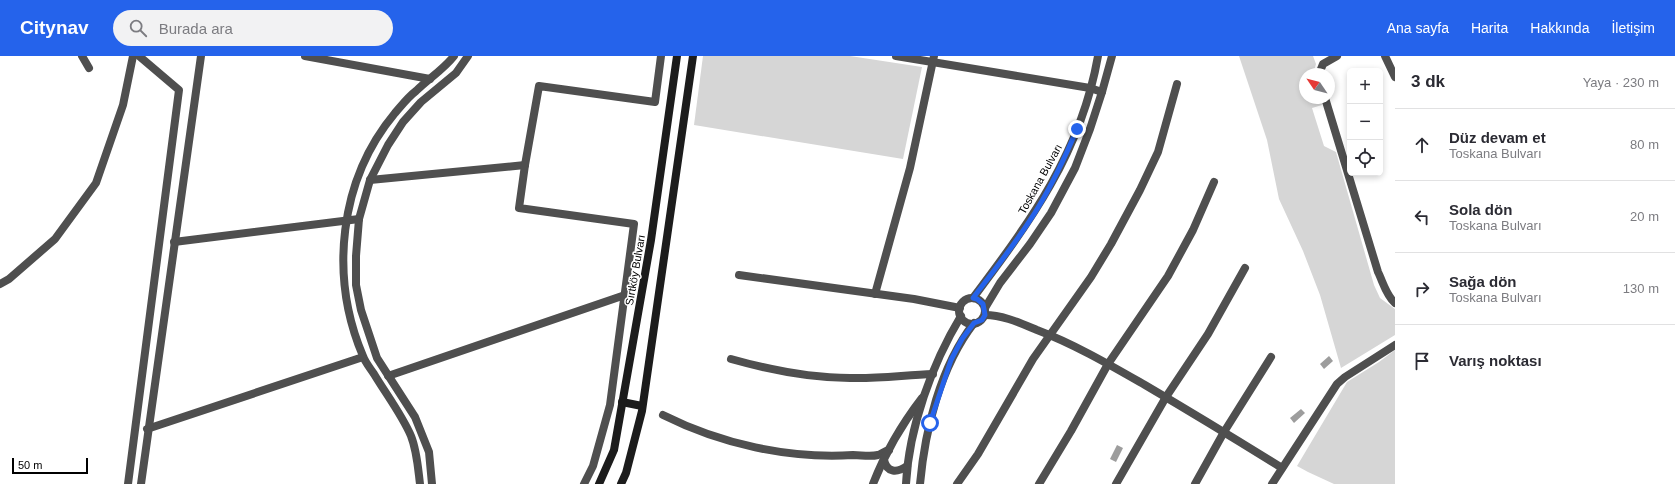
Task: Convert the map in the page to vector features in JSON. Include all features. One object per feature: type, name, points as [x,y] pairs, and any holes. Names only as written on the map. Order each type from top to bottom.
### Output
[{"type":"main road","name":"Sırtköy Bulvarı","points":[[599,484],[614,450],[651,240],[677,56]]},
{"type":"main road","points":[[621,484],[626,473],[642,406],[694,56]]},
{"type":"main road","points":[[661,168],[677,170]]},
{"type":"main road","points":[[622,402],[642,406]]},
{"type":"street","points":[[82,56],[89,68]]},
{"type":"street","points":[[0,284],[10,279],[55,239],[96,183],[123,105],[133,56]]},
{"type":"street","points":[[128,484],[179,90],[139,56]]},
{"type":"street","points":[[141,484],[147,429],[200,56]]},
{"type":"street","points":[[305,56],[430,79]]},
{"type":"street","points":[[420,484],[418,465],[411,437],[363,357],[349,312],[343,260],[344,234],[354,188],[361,168],[374,142],[394,114],[416,91],[454,56]]},
{"type":"street","points":[[432,484],[429,452],[415,417],[378,358],[361,310],[356,284],[356,256],[359,219],[370,180],[388,145],[403,122],[421,102],[456,73],[468,56]]},
{"type":"street","points":[[584,484],[593,466],[610,405],[634,224],[519,208],[539,86],[655,102],[661,56]]},
{"type":"street","points":[[896,56],[933,59],[1090,88],[1102,92]]},
{"type":"street","name":"Toskana Bulvarı","points":[[906,484],[907,466],[917,422],[933,374],[949,335],[965,301],[973,298],[1014,243],[1039,207],[1063,163],[1077,129],[1098,56]]},
{"type":"street","points":[[739,275],[914,299],[960,312],[966,322],[974,323],[982,320],[985,311],[1000,283],[1030,244],[1054,207],[1075,168],[1102,92],[1112,56]]},
{"type":"street","points":[[1321,68],[1323,64],[1337,56]]},
{"type":"street","points":[[1385,56],[1395,77]]},
{"type":"street","points":[[875,294],[910,168],[933,59]]},
{"type":"street","points":[[957,484],[978,454],[1033,359],[1091,277],[1112,244],[1158,152],[1177,84]]},
{"type":"street","points":[[1327,104],[1378,272],[1386,292],[1390,299],[1395,302]]},
{"type":"street","points":[[370,180],[525,165]]},
{"type":"street","points":[[1039,484],[1108,364],[1168,276],[1192,230],[1214,182]]},
{"type":"street","points":[[174,242],[347,219],[359,219]]},
{"type":"street","points":[[1116,484],[1166,397],[1208,334],[1246,268]]},
{"type":"street","points":[[388,376],[625,295]]},
{"type":"street","points":[[973,298],[981,301],[985,311],[993,315],[1012,320],[1049,335],[1108,364],[1166,397],[1282,468]]},
{"type":"street","points":[[920,484],[930,423],[944,380],[951,360],[962,339],[974,323]]},
{"type":"street","points":[[1272,484],[1337,384],[1345,377],[1395,345]]},
{"type":"street","points":[[147,429],[363,357]]},
{"type":"street","points":[[1195,484],[1224,432],[1271,357]]},
{"type":"street","points":[[731,359],[786,373],[832,378],[866,378],[933,374]]},
{"type":"street","points":[[873,484],[906,419],[926,394]]},
{"type":"street","points":[[663,414],[684,425],[709,435],[740,444],[794,454],[820,456],[877,455],[889,450]]},
{"type":"street","points":[[884,460],[886,466],[890,470],[897,471],[907,466]]},
{"type":"shaded area","points":[[703,56],[850,56],[922,67],[903,159],[694,125]]},
{"type":"shaded area","points":[[1239,56],[1313,56],[1316,64],[1315,68],[1299,68],[1299,104],[1322,104],[1312,108],[1324,146],[1336,152],[1374,285],[1380,298],[1395,309],[1395,335],[1341,368],[1320,295],[1303,251],[1279,199],[1267,140]]},
{"type":"shaded area","points":[[1395,350],[1395,484],[1334,484],[1297,466],[1347,382]]},
{"type":"shaded area","points":[[1329,356],[1333,361],[1324,369],[1320,364]]},
{"type":"shaded area","points":[[1301,409],[1305,413],[1294,423],[1290,418]]},
{"type":"shaded area","points":[[1117,445],[1123,448],[1116,462],[1110,459]]},
{"type":"route","points":[[930,423],[951,360],[962,339],[974,323],[982,320],[985,315],[985,308],[981,301],[973,298],[1039,207],[1063,163],[1077,129]]}]
